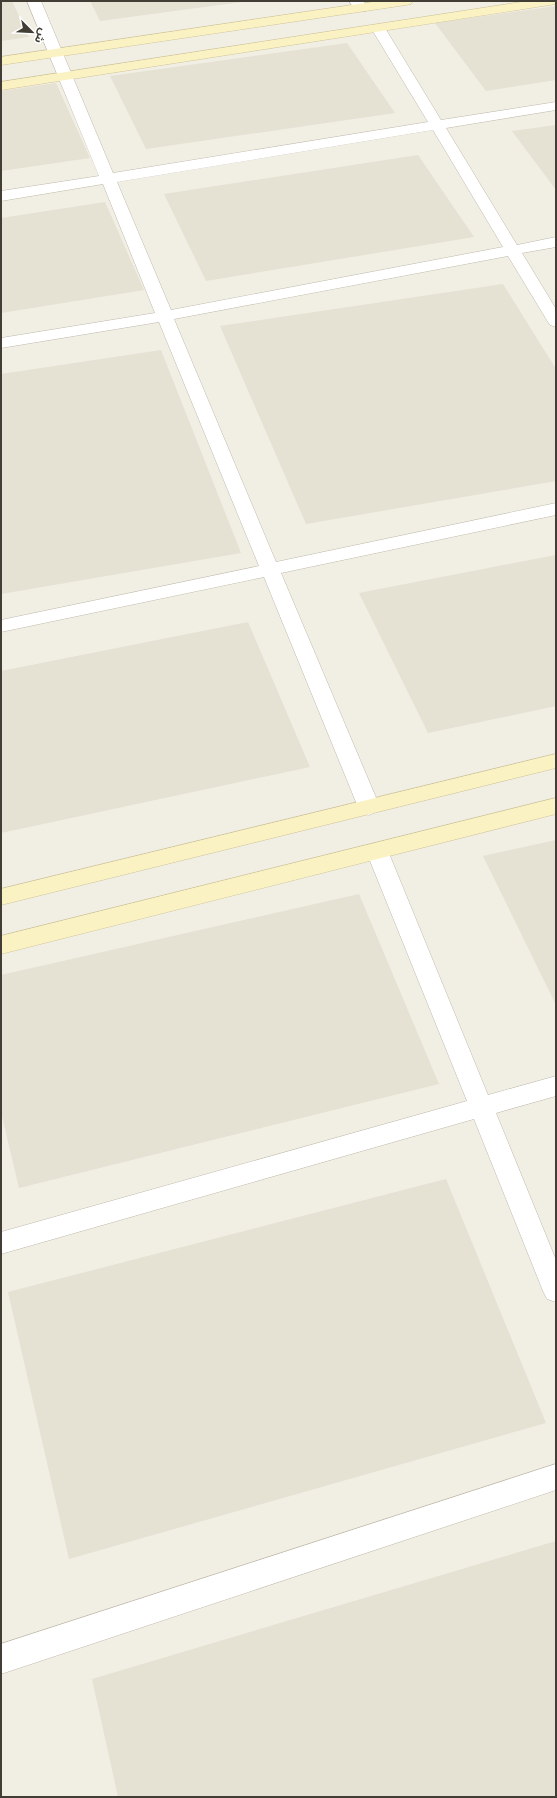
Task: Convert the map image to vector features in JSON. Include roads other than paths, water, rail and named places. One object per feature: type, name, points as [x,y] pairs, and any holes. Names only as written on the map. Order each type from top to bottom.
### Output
[{"type":"main road","points":[[1,61],[359,4],[406,1]]},
{"type":"main road","points":[[1,86],[554,1]]},
{"type":"main road","points":[[1,896],[556,762]]},
{"type":"main road","points":[[1,945],[556,806]]},
{"type":"street","points":[[34,1],[369,807]]},
{"type":"street","points":[[378,28],[556,322]]},
{"type":"street","points":[[1,196],[556,106]]},
{"type":"street","points":[[1,343],[165,316],[556,242]]},
{"type":"street","points":[[1,626],[556,509]]},
{"type":"street","points":[[377,851],[556,1291]]},
{"type":"street","points":[[1,1243],[556,1086]]},
{"type":"street","points":[[1,1659],[556,1477]]}]
